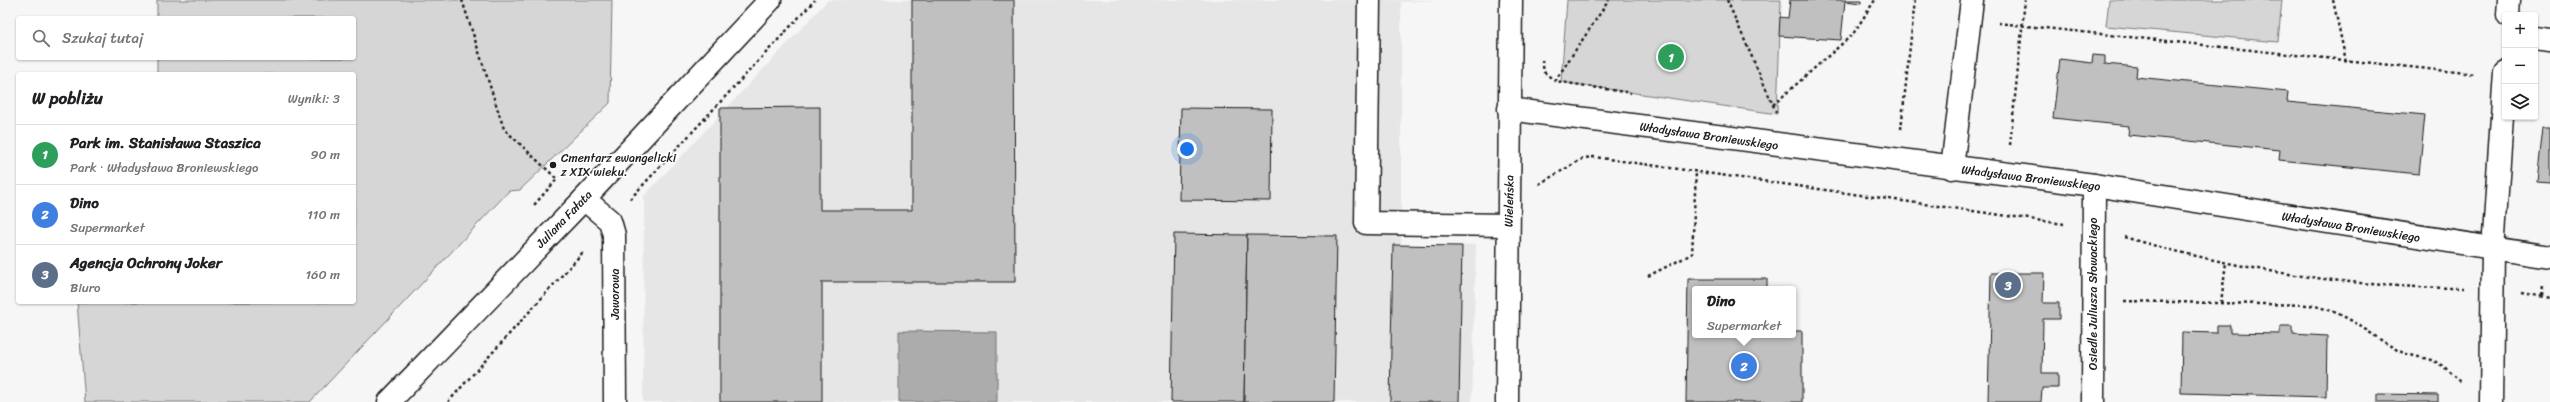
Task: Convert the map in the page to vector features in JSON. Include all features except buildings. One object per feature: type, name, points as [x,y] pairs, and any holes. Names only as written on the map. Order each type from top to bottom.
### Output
[{"type":"street","name":"Juliana Fałata","points":[[389,402],[584,199],[770,0]]},
{"type":"street","points":[[1369,0],[1366,223],[1508,225]]},
{"type":"street","name":"Wieleńska","points":[[1507,402],[1511,0]]},
{"type":"street","points":[[2508,12],[2509,0]]},
{"type":"street","points":[[1952,168],[1971,10]]},
{"type":"street","points":[[2538,38],[2550,40]]},
{"type":"street","points":[[2491,402],[2493,250],[2505,84]]},
{"type":"street","name":"Władysława Broniewskiego","points":[[1510,109],[2094,186],[2493,250],[2550,257]]},
{"type":"street","name":"Osiedle Juliusza Słowackiego","points":[[2093,402],[2094,186]]},
{"type":"street","name":"Jaworowa","points":[[584,199],[610,221],[614,235],[615,402]]},
{"type":"path","points":[[462,0],[504,129],[558,179],[533,206]]},
{"type":"path","points":[[1555,81],[1609,0]]},
{"type":"path","points":[[1727,0],[1777,114]]},
{"type":"path","points":[[1773,105],[1853,34],[1875,0]]},
{"type":"path","points":[[1900,132],[1915,0],[1912,0]]},
{"type":"path","points":[[2010,147],[2025,0]]},
{"type":"path","points":[[2333,0],[2346,61]]},
{"type":"path","points":[[1971,10],[2022,26],[2502,78]]},
{"type":"path","points":[[1509,201],[1584,158],[1594,157],[2094,228],[2226,262],[2323,279],[2405,288],[2493,288]]},
{"type":"path","points":[[1648,276],[1692,254],[1696,172]]},
{"type":"path","points":[[536,248],[563,273]]},
{"type":"path","points":[[2221,303],[2226,262]]},
{"type":"path","points":[[2093,300],[2310,304],[2333,310],[2411,357],[2437,363],[2446,368],[2462,384]]},
{"type":"shaded area","points":[[157,0],[612,0],[610,103],[520,190],[509,191],[310,402],[85,402],[77,304],[356,304],[356,72],[157,72],[157,60],[356,60],[356,16],[157,16]]},
{"type":"shaded area","points":[[828,0],[1439,0],[1401,2],[1401,244],[1462,246],[1476,244],[1472,402],[643,402],[644,196]]},
{"type":"shaded area","points":[[1567,0],[1781,0],[1777,114],[1561,82]]},
{"type":"shaded area","points":[[2109,0],[2282,0],[2278,42],[2106,26]]},
{"type":"shaded area","points":[[899,331],[997,332],[997,402],[899,402]]},
{"type":"place","name":"Park im. Stanisława Staszica","points":[[1671,57]]},
{"type":"place","name":"Cmentarz ewangelicki z XIX wieku.","points":[[553,165]]},
{"type":"place","name":"Agencja Ochrony Joker","points":[[2008,285]]},
{"type":"place","name":"Dino","points":[[1744,366]]}]
